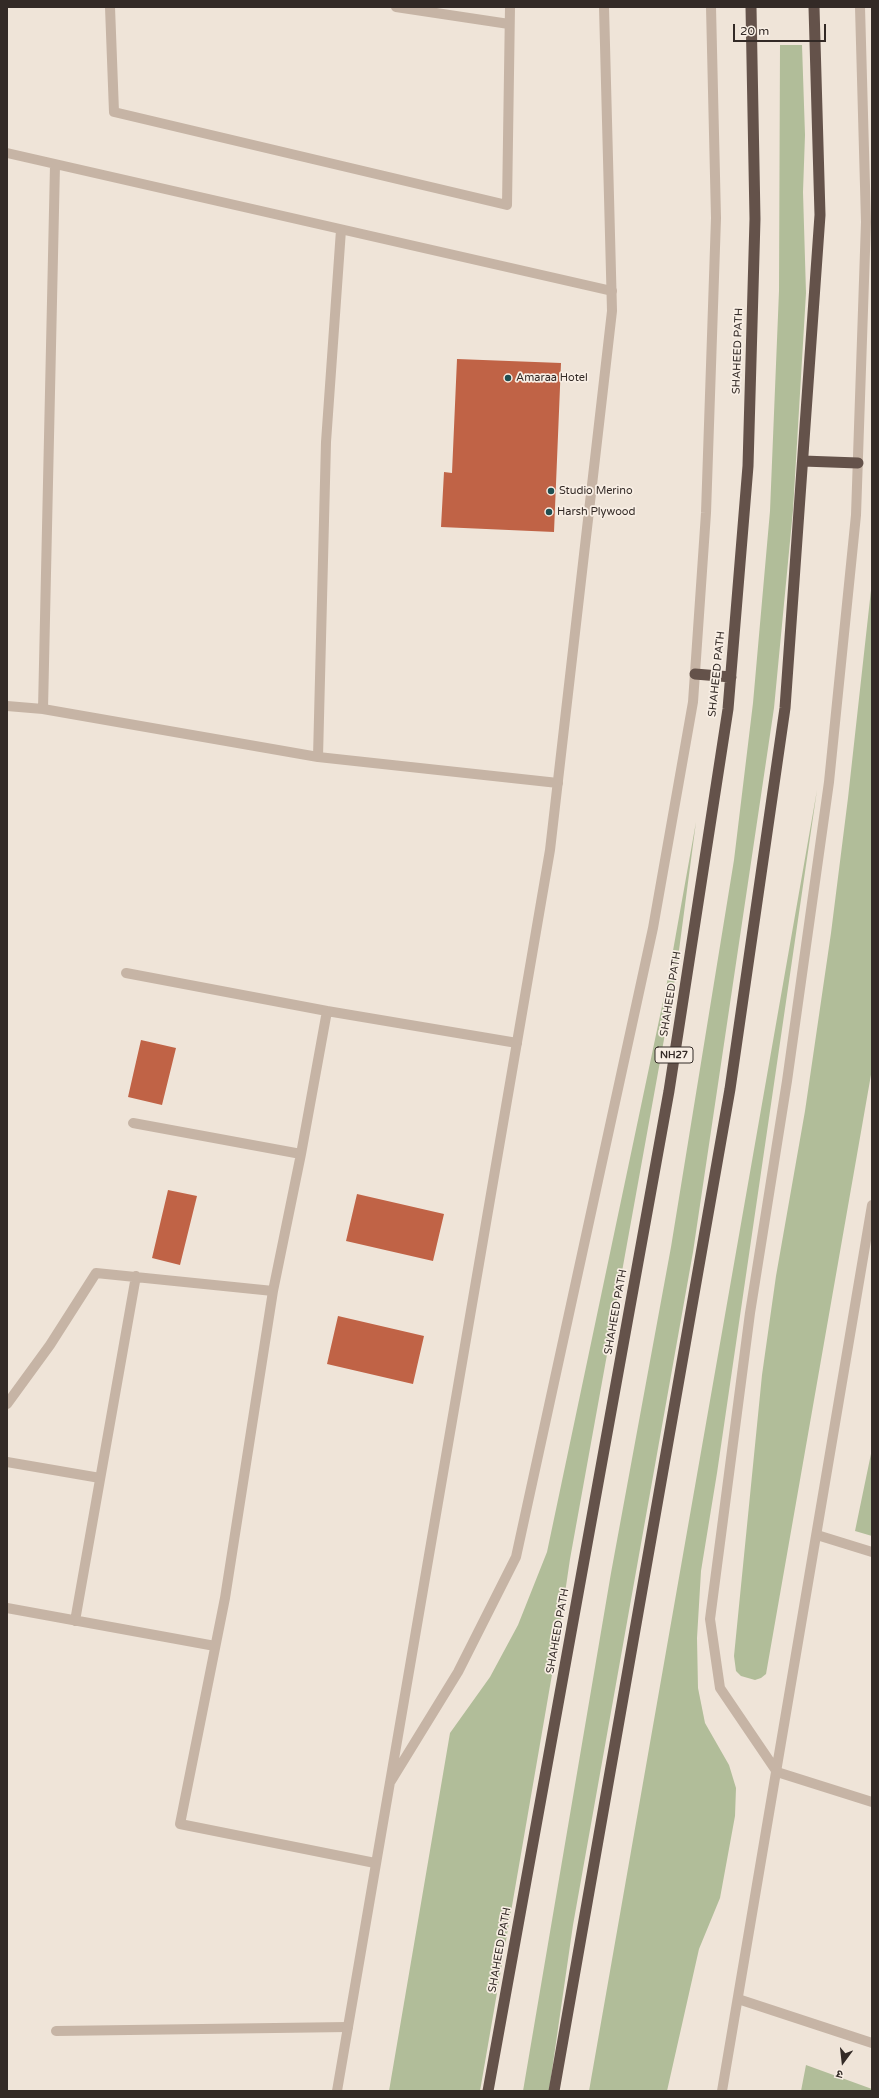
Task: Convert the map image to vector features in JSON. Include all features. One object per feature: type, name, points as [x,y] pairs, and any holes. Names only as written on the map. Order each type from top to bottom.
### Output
[{"type":"highway","name":"SHAHEED PATH","points":[[488,2091],[669,1091],[728,709],[749,450],[755,220],[751,7]]},
{"type":"highway","points":[[554,2091],[730,1089],[786,708],[820,215],[814,7]]},
{"type":"highway","points":[[803,461],[858,463]]},
{"type":"highway","points":[[695,674],[731,676]]},
{"type":"street","points":[[110,7],[114,112],[507,205],[510,7]]},
{"type":"street","points":[[396,7],[509,24]]},
{"type":"street","points":[[337,2091],[388,1786],[550,850],[612,312],[604,7]]},
{"type":"street","points":[[388,1786],[458,1672],[516,1557],[653,928],[693,702],[706,514],[716,218],[711,7]]},
{"type":"street","points":[[860,7],[866,222],[856,515],[830,782],[788,1073],[750,1313],[710,1619],[720,1688],[776,1772],[872,1802]]},
{"type":"street","points":[[7,153],[612,291]]},
{"type":"street","points":[[43,709],[55,165]]},
{"type":"street","points":[[318,757],[326,442],[341,230]]},
{"type":"street","points":[[7,706],[43,709],[318,757],[558,782]]},
{"type":"street","points":[[126,974],[327,1011],[517,1043]]},
{"type":"street","points":[[327,1011],[301,1154],[273,1290],[224,1598],[180,1824],[375,1863]]},
{"type":"street","points":[[133,1123],[301,1154]]},
{"type":"street","points":[[722,2091],[872,1205]]},
{"type":"street","points":[[7,1404],[50,1345],[96,1272],[273,1290]]},
{"type":"street","points":[[75,1621],[136,1276]]},
{"type":"street","points":[[7,1462],[100,1478]]},
{"type":"street","points":[[817,1534],[872,1552]]},
{"type":"street","points":[[7,1608],[215,1646]]},
{"type":"street","points":[[738,1999],[872,2043]]},
{"type":"street","points":[[56,2030],[348,2027]]},
{"type":"green space","points":[[780,45],[802,45],[805,135],[803,192],[806,293],[793,510],[774,708],[693,1252],[573,1925],[549,2091],[523,2091],[611,1573],[671,1247],[734,860],[753,703],[770,511],[779,291]]},
{"type":"green space","points":[[872,581],[872,1069],[766,1674],[755,1680],[741,1676],[736,1671],[734,1656],[762,1375],[776,1276],[805,1111],[831,933],[848,798]]},
{"type":"green space","points":[[817,790],[717,1473],[701,1571],[697,1638],[698,1688],[705,1723],[729,1765],[736,1788],[735,1816],[720,1898],[699,1949],[667,2091],[589,2091]]},
{"type":"green space","points":[[696,822],[676,973],[570,1559],[559,1634],[480,2091],[389,2091],[450,1733],[490,1677],[518,1625],[547,1552],[669,973]]},
{"type":"green space","points":[[872,1449],[872,1536],[855,1531]]},
{"type":"green space","points":[[806,2065],[872,2089],[872,2091],[801,2091]]},
{"type":"building","points":[[457,359],[561,363],[554,532],[441,527],[444,472],[452,473]]},
{"type":"building","points":[[141,1040],[176,1048],[162,1105],[128,1097]]},
{"type":"building","points":[[168,1190],[197,1196],[180,1265],[152,1258]]},
{"type":"building","points":[[357,1194],[444,1214],[433,1261],[346,1241]]},
{"type":"building","points":[[338,1316],[424,1336],[413,1384],[327,1364]]},
{"type":"place","name":"Amaraa Hotel","points":[[508,378]]},
{"type":"place","name":"Studio Merino","points":[[551,491]]},
{"type":"place","name":"Harsh Plywood","points":[[549,512]]}]
